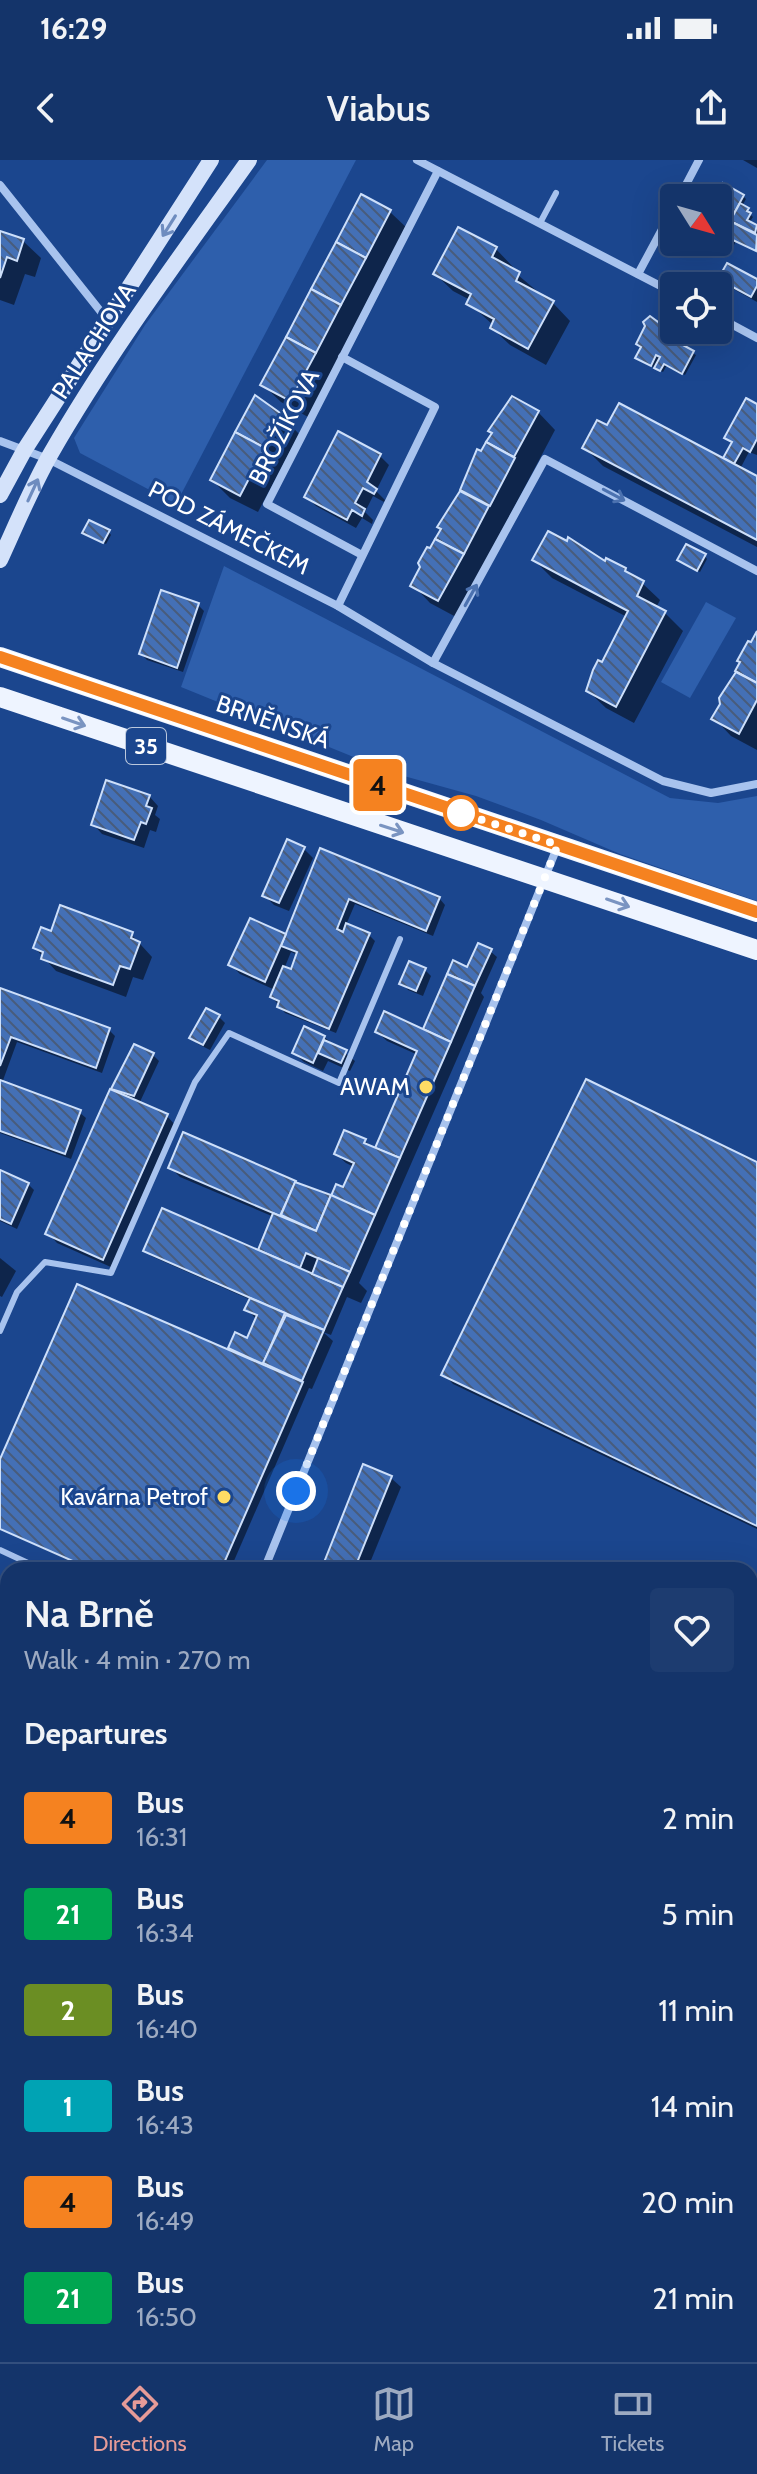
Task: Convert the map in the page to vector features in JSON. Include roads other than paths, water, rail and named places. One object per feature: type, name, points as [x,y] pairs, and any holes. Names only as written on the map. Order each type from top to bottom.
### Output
[{"type":"main road","name":"BRNĚNSKÁ","points":[[0,657],[757,912]]},
{"type":"main road","name":"35","points":[[0,697],[757,950]]},
{"type":"street","name":"PALACHOVA","points":[[0,495],[25,449],[211,160]]},
{"type":"street","name":"PALACHOVA","points":[[0,560],[48,459],[125,335],[249,160]]},
{"type":"street","points":[[417,160],[660,286]]},
{"type":"street","points":[[686,184],[699,160]]},
{"type":"street","name":"BROŽÍKOVA","points":[[362,555],[267,504],[438,171]]},
{"type":"street","points":[[0,185],[109,322]]},
{"type":"street","points":[[638,274],[660,233]]},
{"type":"street","points":[[732,325],[757,338]]},
{"type":"street","name":"BROŽÍKOVA","points":[[338,606],[435,407],[342,357]]},
{"type":"street","name":"POD ZÁMEČKEM","points":[[0,441],[48,459],[338,606],[433,663],[663,781],[711,793],[757,784]]},
{"type":"street","points":[[433,663],[545,459],[757,571]]},
{"type":"street","points":[[267,1562],[558,845]]},
{"type":"lane","points":[[540,223],[556,193]]},
{"type":"lane","points":[[0,1331],[17,1292],[45,1262],[111,1273],[195,1082],[229,1033],[339,1083],[400,939]]},
{"type":"lane","points":[[0,1307],[8,1311]]},
{"type":"lane","points":[[0,1550],[26,1562]]},
{"type":"place","name":"AWAM","points":[[426,1087]]},
{"type":"place","name":"Kavárna Petrof","points":[[224,1497]]}]
